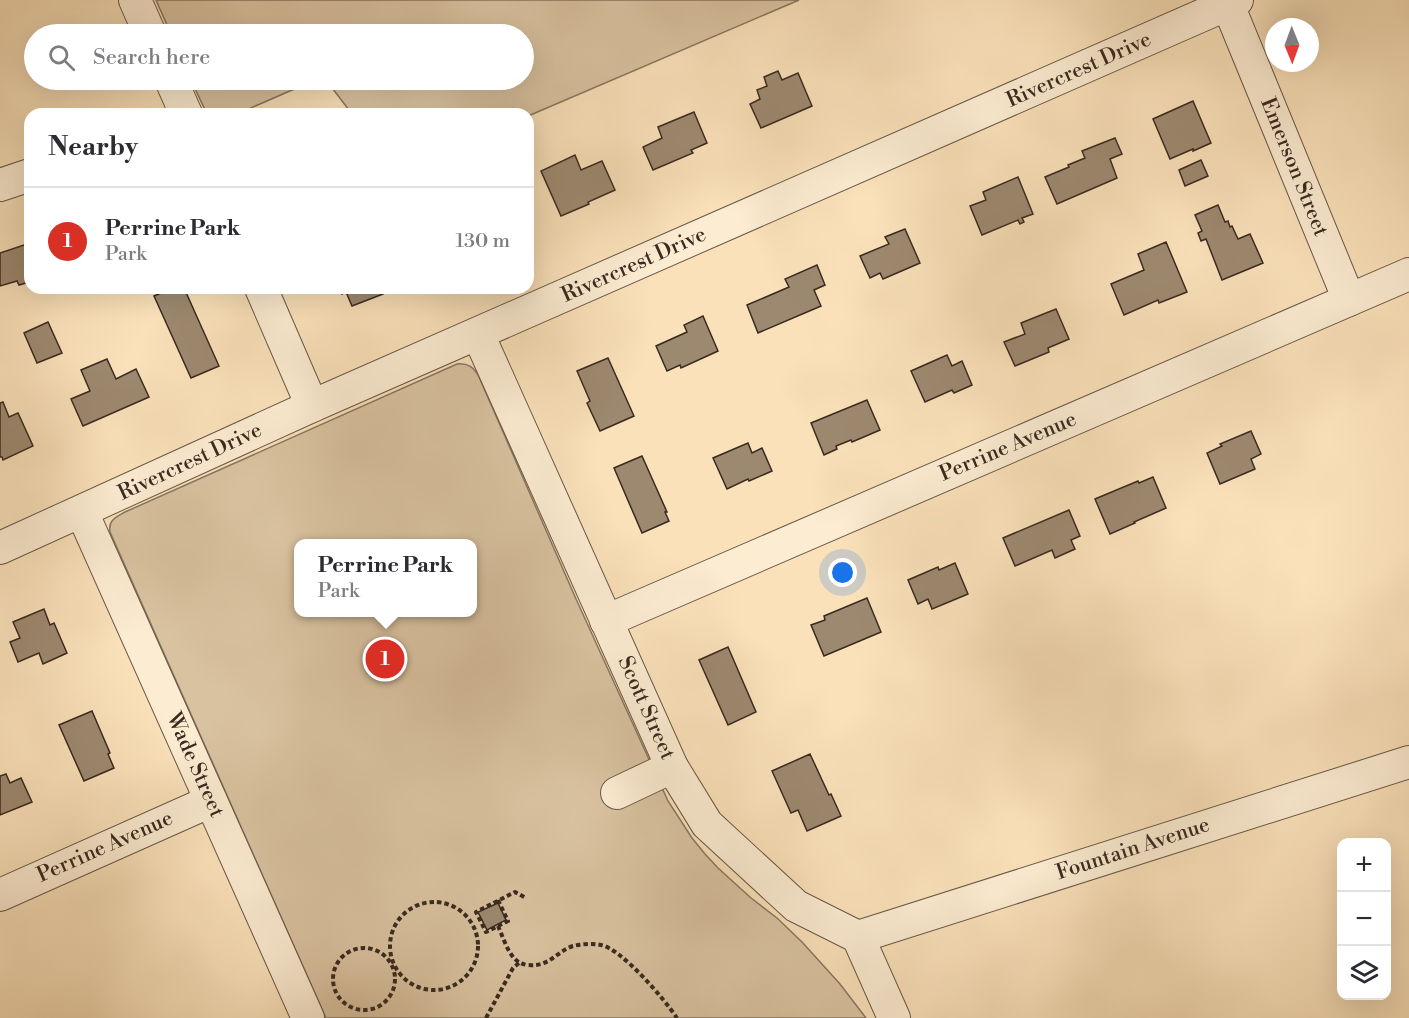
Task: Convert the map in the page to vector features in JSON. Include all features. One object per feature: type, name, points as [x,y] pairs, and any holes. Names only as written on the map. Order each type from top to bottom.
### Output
[{"type":"street","points":[[135,0],[146,24]]},
{"type":"street","name":"Emerson Street","points":[[1230,1],[1348,300]]},
{"type":"street","name":"Rivercrest Drive","points":[[0,548],[312,406],[1230,1]]},
{"type":"street","points":[[175,90],[181,108]]},
{"type":"street","points":[[0,185],[24,177]]},
{"type":"street","name":"Perrine Avenue","points":[[606,621],[1409,274]]},
{"type":"street","points":[[264,294],[312,406]]},
{"type":"street","name":"Scott Street","points":[[478,334],[672,767],[707,824],[796,906],[858,937]]},
{"type":"street","name":"Wade Street","points":[[82,512],[308,1018]]},
{"type":"street","name":"Fountain Avenue","points":[[858,937],[1409,762]]},
{"type":"street","points":[[617,793],[672,767]]},
{"type":"street","name":"Perrine Avenue","points":[[0,895],[211,801]]},
{"type":"street","points":[[858,937],[894,1018]]},
{"type":"path","points":[[498,900],[508,921],[486,932],[476,912],[498,900],[515,892],[526,898]]},
{"type":"path","points":[[393,965],[390,938],[394,925],[414,906],[427,902],[454,907],[465,915],[473,926],[478,939],[478,953],[474,966],[465,978],[454,986],[440,990],[426,990],[413,986],[401,977],[393,965],[384,954],[372,948],[358,948],[345,953],[336,964],[332,977],[335,991],[343,1003],[356,1010],[370,1010],[384,1004],[393,994],[396,979],[393,965]]},
{"type":"path","points":[[473,926],[481,922]]},
{"type":"path","points":[[498,926],[512,956],[519,963],[543,964],[567,949],[582,945],[607,947],[657,990],[677,1018]]},
{"type":"path","points":[[486,1018],[513,968],[519,963]]},
{"type":"shaded area","points":[[156,0],[799,0],[534,113],[534,108],[347,108],[334,90],[534,90],[534,24],[167,24]]},
{"type":"shaded area","points":[[196,90],[292,90],[251,108],[204,108]]},
{"type":"shaded area","points":[[457,364],[470,366],[479,377],[668,801],[705,854],[802,942],[840,984],[866,1018],[326,1018],[110,532],[111,522],[116,517]]},
{"type":"building","points":[[778,71],[782,80],[798,73],[812,106],[761,128],[750,104],[760,99],[757,90],[767,86],[764,77]]},
{"type":"building","points":[[1193,101],[1211,143],[1170,159],[1153,119]]},
{"type":"building","points":[[694,112],[707,143],[691,150],[693,153],[653,170],[643,147],[662,138],[658,127]]},
{"type":"building","points":[[1115,138],[1122,154],[1110,159],[1117,178],[1057,204],[1045,177],[1085,158],[1082,151]]},
{"type":"building","points":[[575,155],[581,170],[602,161],[615,190],[561,216],[541,171]]},
{"type":"building","points":[[1201,160],[1208,176],[1185,186],[1179,170]]},
{"type":"building","points":[[1018,177],[1033,214],[1022,218],[1024,222],[1020,224],[1018,220],[982,235],[970,206],[986,200],[983,192]]},
{"type":"building","points":[[1218,205],[1225,222],[1228,221],[1230,227],[1232,226],[1238,239],[1250,234],[1263,263],[1222,280],[1206,239],[1201,241],[1198,233],[1202,231],[1195,215]]},
{"type":"building","points":[[905,229],[920,263],[883,279],[880,273],[870,278],[860,256],[889,244],[885,237]]},
{"type":"building","points":[[1166,242],[1187,292],[1159,303],[1158,300],[1124,315],[1111,284],[1144,270],[1138,254]]},
{"type":"building","points":[[24,245],[24,284],[19,285],[17,281],[0,286],[0,253]]},
{"type":"building","points":[[817,265],[825,285],[814,290],[821,306],[758,333],[747,305],[789,287],[785,279]]},
{"type":"building","points":[[187,294],[219,366],[191,378],[154,296]]},
{"type":"building","points":[[347,294],[383,294],[352,306]]},
{"type":"building","points":[[1056,309],[1069,339],[1048,348],[1049,352],[1015,366],[1004,342],[1025,334],[1021,323]]},
{"type":"building","points":[[703,316],[718,351],[681,368],[680,365],[667,371],[656,346],[687,332],[684,325]]},
{"type":"building","points":[[48,322],[62,353],[37,363],[24,333]]},
{"type":"building","points":[[947,355],[952,366],[962,361],[972,385],[954,393],[952,390],[925,402],[911,371]]},
{"type":"building","points":[[608,358],[634,416],[600,431],[587,403],[590,401],[577,371]]},
{"type":"building","points":[[107,359],[116,379],[136,369],[149,397],[83,426],[71,399],[90,391],[81,370]]},
{"type":"building","points":[[867,400],[880,430],[836,446],[837,449],[824,455],[811,423]]},
{"type":"building","points":[[3,402],[9,417],[18,413],[33,446],[3,460],[0,457],[0,403]]},
{"type":"building","points":[[1251,431],[1261,454],[1251,459],[1255,469],[1220,484],[1207,453],[1222,446],[1220,444]]},
{"type":"building","points":[[748,443],[752,453],[762,448],[772,471],[727,489],[713,458]]},
{"type":"building","points":[[642,456],[669,521],[642,533],[614,468]]},
{"type":"building","points":[[1153,477],[1166,508],[1110,534],[1095,499]]},
{"type":"building","points":[[1069,510],[1080,536],[1071,540],[1075,549],[1055,558],[1052,550],[1015,566],[1003,538]]},
{"type":"building","points":[[955,563],[968,594],[932,609],[928,599],[918,604],[908,580],[938,567],[939,570]]},
{"type":"building","points":[[867,598],[881,632],[824,656],[811,625],[825,620],[824,616]]},
{"type":"building","points":[[44,609],[50,625],[54,623],[67,653],[43,664],[39,653],[18,662],[10,642],[20,638],[13,622]]},
{"type":"building","points":[[728,647],[756,712],[728,725],[699,660]]},
{"type":"building","points":[[92,711],[114,768],[84,781],[59,725]]},
{"type":"building","points":[[810,754],[841,816],[807,831],[798,810],[791,813],[772,771]]},
{"type":"building","points":[[6,774],[10,783],[21,778],[32,802],[0,815],[0,776]]},
{"type":"building","points":[[498,903],[506,920],[487,930],[478,912]]},
{"type":"place","name":"Perrine Park","points":[[385,659]]}]
